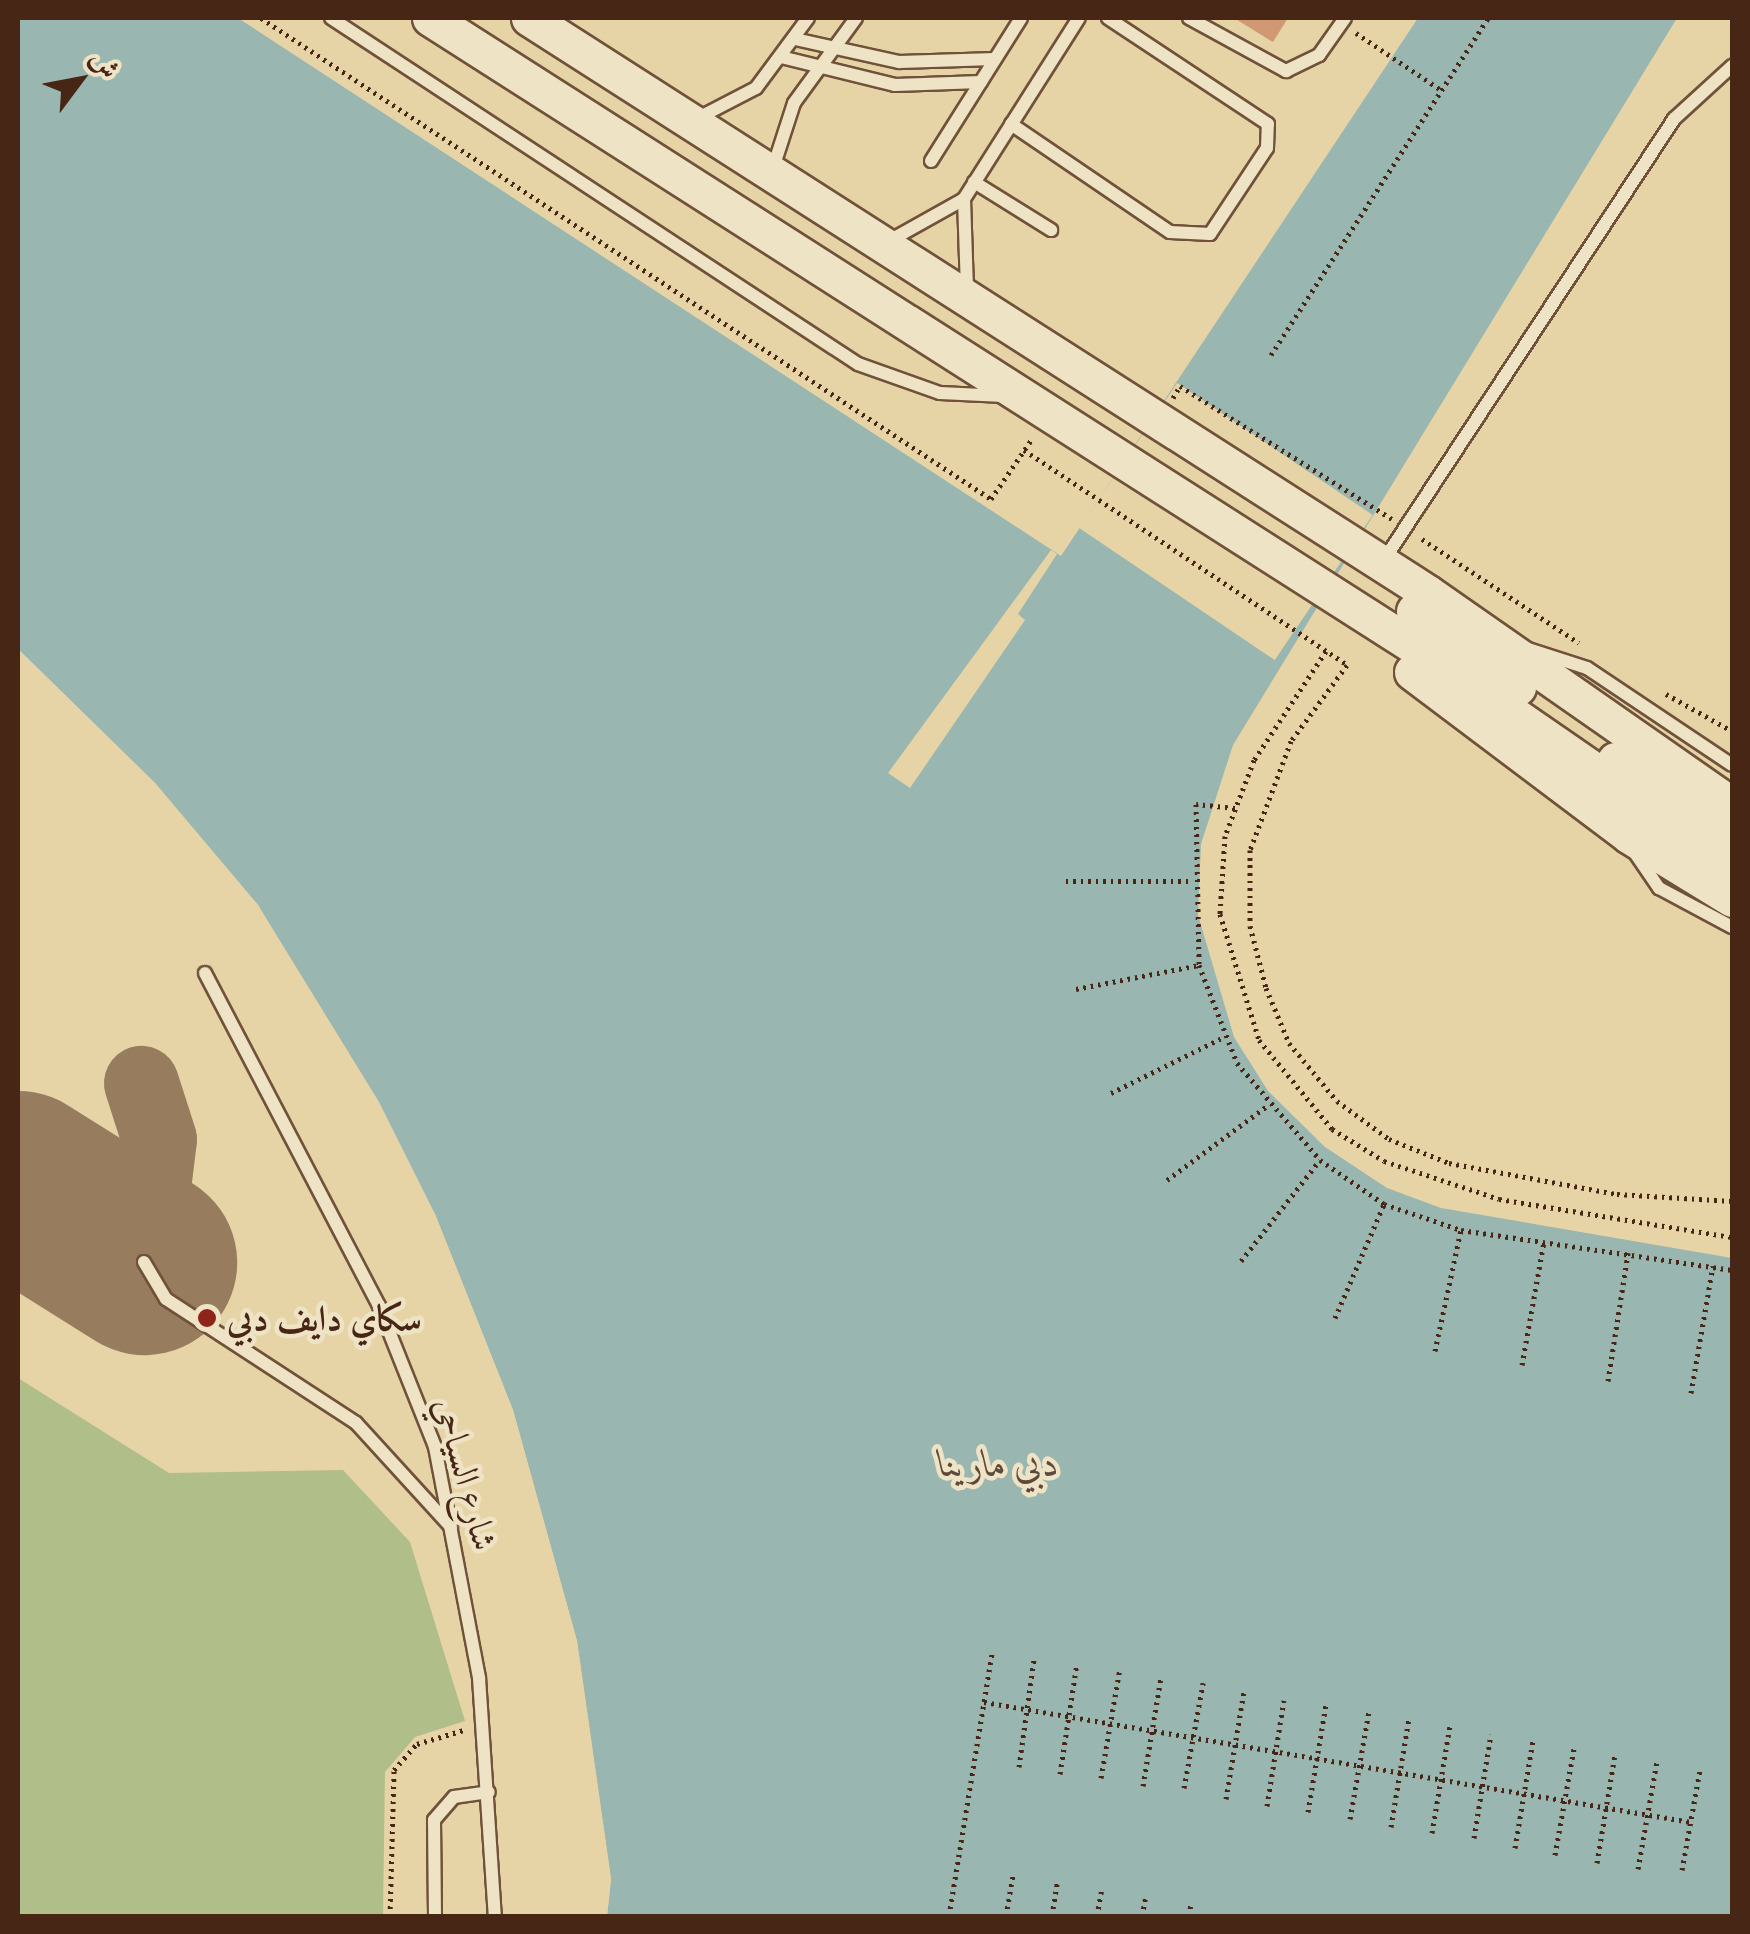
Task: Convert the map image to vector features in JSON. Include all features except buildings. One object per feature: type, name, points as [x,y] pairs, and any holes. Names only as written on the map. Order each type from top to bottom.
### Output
[{"type":"street","points":[[430,18],[1046,419],[1326,595],[1732,865]]},
{"type":"street","points":[[529,18],[1367,556],[1732,806]]},
{"type":"street","points":[[1367,556],[1400,600],[1615,760],[1732,834]]},
{"type":"street","points":[[1326,595],[1355,629],[1628,835],[1732,899]]},
{"type":"lane","points":[[331,18],[858,364],[940,393],[1011,396]]},
{"type":"lane","points":[[684,118],[740,102],[780,57],[807,18]]},
{"type":"lane","points":[[772,176],[786,120],[856,18]]},
{"type":"lane","points":[[931,161],[1021,18]]},
{"type":"lane","points":[[880,243],[916,232],[964,199],[1080,18]]},
{"type":"lane","points":[[1011,124],[1170,232],[1210,234],[1267,148],[1268,124],[1108,18]]},
{"type":"lane","points":[[1189,18],[1286,71],[1318,56],[1343,20]]},
{"type":"lane","points":[[795,38],[832,50],[933,64],[995,59]]},
{"type":"lane","points":[[780,57],[819,69],[926,88],[981,82]]},
{"type":"lane","points":[[1367,556],[1406,528],[1674,119],[1732,66]]},
{"type":"lane","points":[[974,182],[1051,230]]},
{"type":"lane","points":[[964,199],[960,260],[970,298]]},
{"type":"lane","points":[[1506,648],[1588,668],[1732,766]]},
{"type":"lane","points":[[1628,835],[1648,879],[1732,927]]},
{"type":"lane","name":"شارع السياحي","points":[[205,973],[379,1306],[435,1447],[485,1726],[495,1916]]},
{"type":"lane","points":[[144,1262],[166,1299],[356,1423],[452,1529]]},
{"type":"lane","points":[[436,1916],[434,1820],[454,1797],[490,1792]]},
{"type":"path","points":[[261,18],[991,499],[1046,419]]},
{"type":"path","points":[[1270,354],[1488,18]]},
{"type":"path","points":[[1343,20],[1441,90]]},
{"type":"path","points":[[1160,422],[1180,386],[1588,648]]},
{"type":"path","points":[[1024,450],[1346,665],[1291,741],[1250,850],[1250,926],[1289,1043],[1337,1101],[1389,1138],[1449,1163],[1617,1194],[1732,1201]]},
{"type":"path","points":[[1326,652],[1254,760],[1236,808],[1220,914],[1234,976],[1259,1040],[1332,1129],[1433,1182],[1732,1237]]},
{"type":"path","points":[[1656,689],[1732,732]]},
{"type":"path","points":[[1236,808],[1196,804],[1193,881],[1198,965],[1222,1038],[1267,1106],[1320,1160],[1384,1204],[1461,1230],[1732,1270]]},
{"type":"path","points":[[1066,881],[1193,881]]},
{"type":"path","points":[[1076,989],[1198,965]]},
{"type":"path","points":[[1111,1093],[1222,1038]]},
{"type":"path","points":[[1168,1180],[1267,1106]]},
{"type":"path","points":[[1242,1261],[1320,1160]]},
{"type":"path","points":[[1335,1318],[1384,1204]]},
{"type":"path","points":[[1435,1350],[1461,1230]]},
{"type":"path","points":[[1522,1365],[1544,1241]]},
{"type":"path","points":[[1608,1380],[1628,1253]]},
{"type":"path","points":[[1691,1393],[1713,1266]]},
{"type":"path","points":[[948,1916],[992,1654]]},
{"type":"path","points":[[1018,1767],[1034,1659]]},
{"type":"path","points":[[1060,1774],[1078,1663]]},
{"type":"path","points":[[1102,1778],[1120,1668]]},
{"type":"path","points":[[1143,1786],[1161,1677]]},
{"type":"path","points":[[1184,1788],[1203,1684]]},
{"type":"path","points":[[1226,1800],[1244,1690]]},
{"type":"path","points":[[1267,1806],[1284,1700]]},
{"type":"path","points":[[984,1702],[1691,1822]]},
{"type":"path","points":[[1308,1812],[1326,1705]]},
{"type":"path","points":[[1350,1820],[1369,1711]]},
{"type":"path","points":[[1390,1826],[1409,1718]]},
{"type":"path","points":[[1432,1833],[1450,1725]]},
{"type":"path","points":[[390,1916],[394,1770],[432,1736],[485,1726]]},
{"type":"path","points":[[1474,1838],[1491,1734]]},
{"type":"path","points":[[1515,1848],[1533,1740]]},
{"type":"path","points":[[1555,1855],[1574,1748]]},
{"type":"path","points":[[1597,1863],[1615,1754]]},
{"type":"path","points":[[1638,1869],[1657,1760]]},
{"type":"path","points":[[1682,1870],[1700,1770]]},
{"type":"path","points":[[1006,1916],[1013,1875]]},
{"type":"path","points":[[1052,1916],[1057,1882]]},
{"type":"path","points":[[1097,1916],[1102,1888]]},
{"type":"path","points":[[1142,1916],[1146,1896]]},
{"type":"path","points":[[1189,1916],[1192,1904]]},
{"type":"green space","points":[[18,1378],[169,1473],[343,1470],[410,1542],[465,1721],[415,1737],[385,1772],[383,1916],[18,1916]]},
{"type":"water","name":"دبي مارينا","points":[[18,18],[238,18],[1061,556],[1418,18],[1677,18],[1233,745],[1201,844],[1198,915],[1234,1037],[1268,1091],[1325,1147],[1387,1188],[1441,1208],[1732,1258],[1732,1916],[607,1916],[611,1879],[577,1641],[513,1410],[435,1214],[258,905],[155,783],[18,649]]},
{"type":"pier","points":[[1177,383],[1373,515],[1275,660],[1079,528]]},
{"type":"pier","points":[[1051,550],[1057,554],[1018,614],[1025,620],[910,788],[888,773]]},
{"type":"pier","points":[[18,649],[155,783],[258,905],[379,1102],[435,1214],[513,1410],[577,1641],[611,1879],[607,1916],[572,1642],[508,1411],[431,1216],[254,907]]},
{"type":"taxiway","points":[[101,1232],[132,1224],[151,1204],[159,1139],[141,1083]]},
{"type":"taxiway","points":[[18,1163],[88,1175],[133,1209],[134,1226],[118,1249],[95,1250],[35,1193]]},
{"type":"runway","points":[[18,1183],[144,1262]]},
{"type":"place","name":"سكاي دايف دبي","points":[[207,1318]]}]
